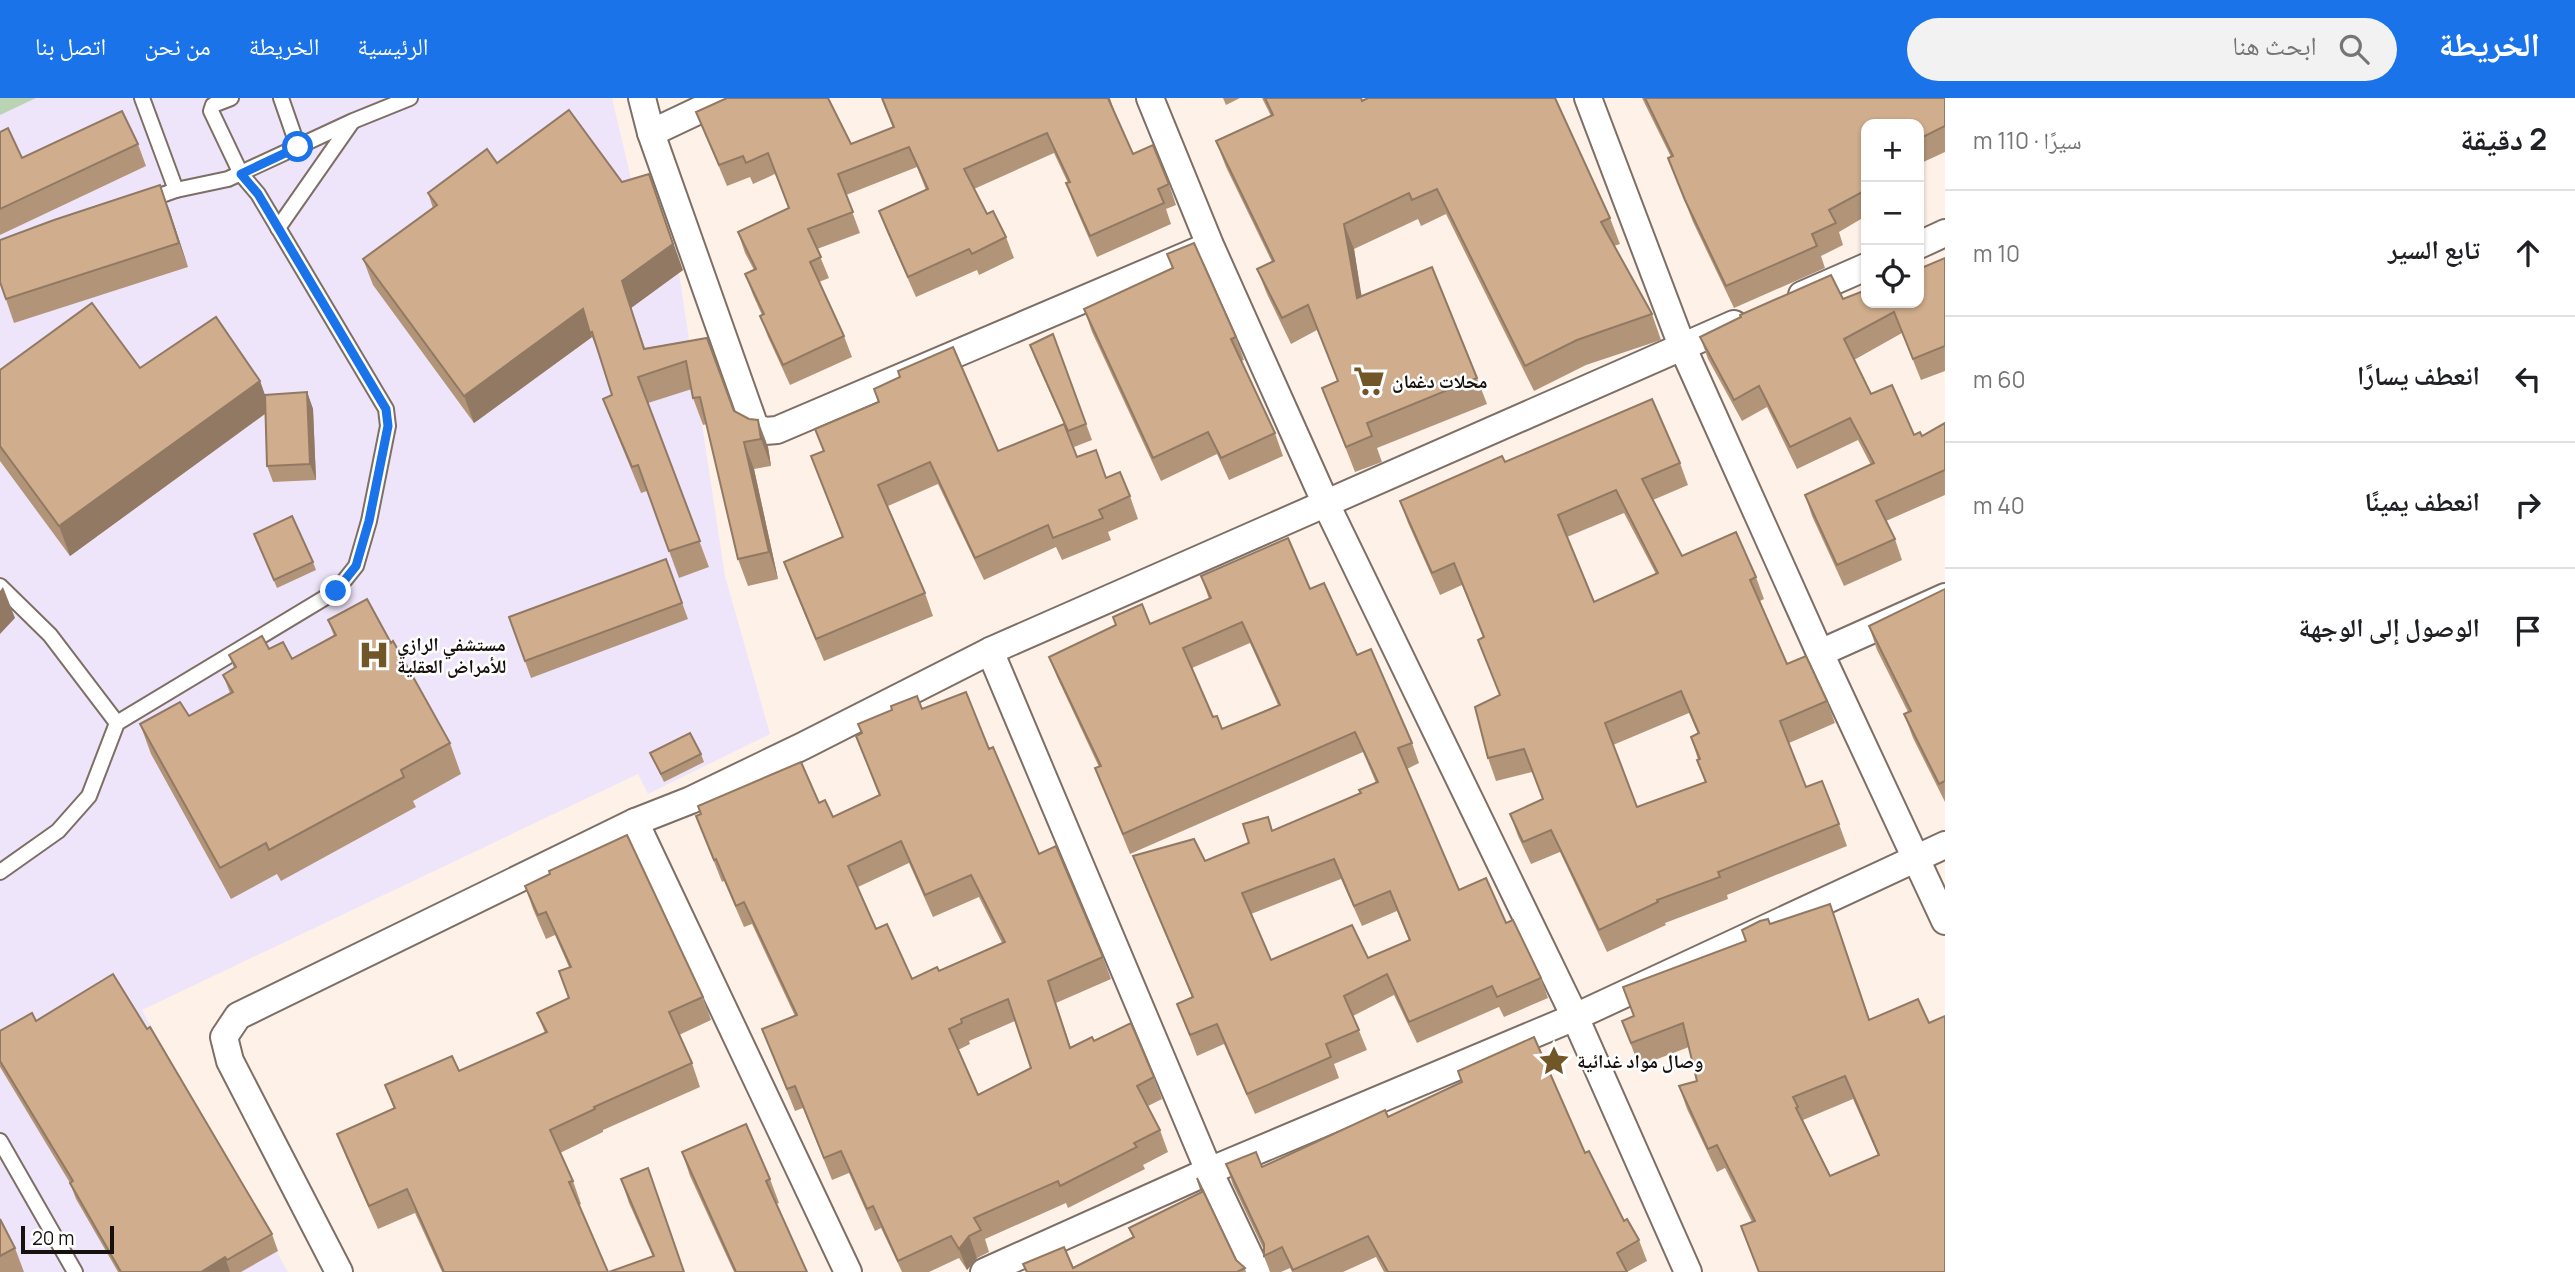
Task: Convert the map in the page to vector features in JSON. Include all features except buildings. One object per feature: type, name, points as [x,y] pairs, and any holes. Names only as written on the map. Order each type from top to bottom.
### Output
[{"type":"street","points":[[642,98],[651,133],[755,427],[765,431],[777,430],[1210,245]]},
{"type":"street","points":[[651,133],[725,98]]},
{"type":"street","points":[[1150,98],[1210,245],[1326,504],[1574,1017],[1688,1272]]},
{"type":"street","points":[[1588,98],[1682,346],[1820,653],[1945,921]]},
{"type":"street","points":[[1924,243],[1945,233]]},
{"type":"street","points":[[1780,304],[1861,269]]},
{"type":"street","points":[[339,1272],[230,1061],[224,1037],[238,1016],[635,822],[691,800],[778,758],[990,651],[1756,314]]},
{"type":"street","points":[[1820,653],[1945,597]]},
{"type":"street","points":[[990,651],[1209,1171],[1257,1272]]},
{"type":"street","points":[[635,822],[848,1272]]},
{"type":"street","points":[[984,1272],[1209,1171],[1574,1017],[1945,845]]},
{"type":"lane","points":[[142,98],[177,190]]},
{"type":"lane","points":[[0,872],[58,831],[89,796],[117,723],[336,591],[356,566],[369,521],[388,426],[386,409],[258,194],[241,174],[211,111],[213,105],[231,98]]},
{"type":"lane","points":[[281,98],[298,147]]},
{"type":"lane","points":[[140,203],[177,190],[241,174],[353,121],[410,98]]},
{"type":"lane","points":[[278,228],[353,121]]},
{"type":"lane","points":[[0,586],[50,635],[117,723]]},
{"type":"lane","points":[[0,1142],[75,1272]]},
{"type":"shaded area","name":"مستشفي الرازي للأمراض العقلية","points":[[0,98],[612,98],[641,221],[679,273],[725,576],[770,734],[648,794],[638,774],[142,1010],[288,1272],[0,1272]]},
{"type":"green space","points":[[0,98],[36,98],[0,115]]},
{"type":"place","name":"محلات دغمان","points":[[1369,381]]},
{"type":"place","name":"مستشفي الرازي للأمراض العقلية","points":[[374,655]]},
{"type":"place","name":"وصال مواد غدائية","points":[[1554,1061]]},
{"type":"route","points":[[298,147],[241,174],[258,194],[373,383],[386,409],[388,426],[369,521],[356,566],[336,591]]}]
